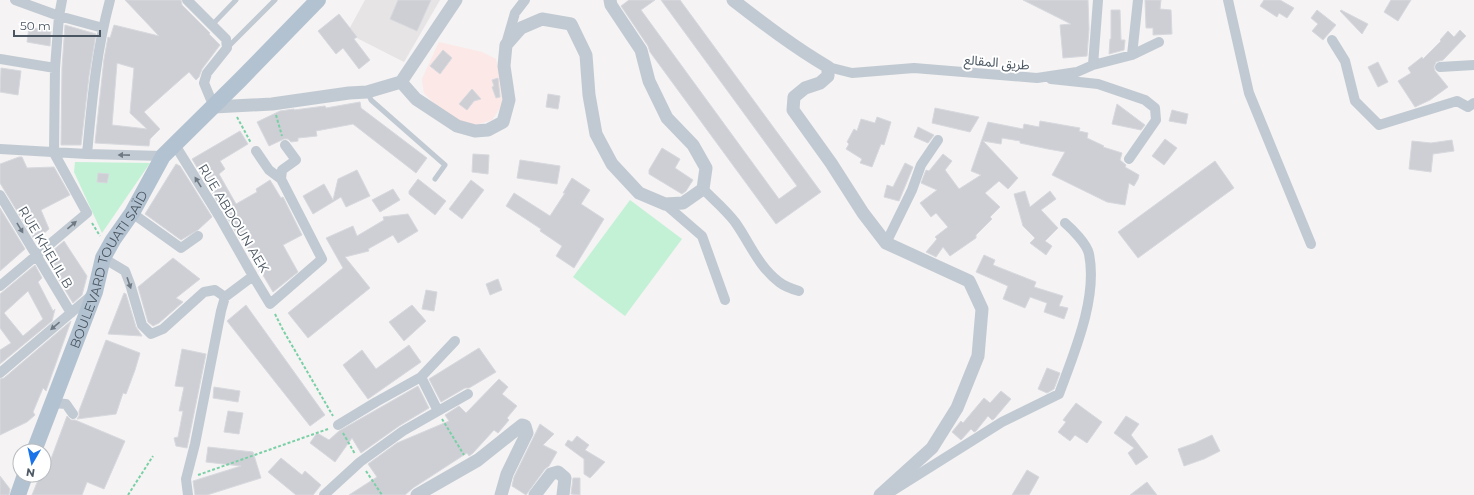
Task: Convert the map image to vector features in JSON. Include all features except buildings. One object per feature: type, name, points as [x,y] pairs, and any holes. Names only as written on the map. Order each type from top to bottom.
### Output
[{"type":"main road","name":"BOULEVARD TOUATI SAÏD","points":[[37,443],[95,292],[105,254],[132,213],[169,150],[214,107],[318,0]]},
{"type":"main road","points":[[18,495],[22,483]]},
{"type":"street","points":[[15,0],[59,16],[103,28]]},
{"type":"street","points":[[0,286],[87,213],[54,153],[55,68],[59,16],[62,0]]},
{"type":"street","points":[[87,154],[95,66],[110,0]]},
{"type":"street","points":[[191,1],[226,39],[227,48],[207,72],[204,83],[214,107],[272,104],[349,93],[367,92],[401,82],[456,0]]},
{"type":"street","points":[[401,82],[416,99],[457,126],[475,131],[488,130],[503,122],[509,100],[504,66],[506,45],[515,13],[525,0]]},
{"type":"street","points":[[610,0],[611,5],[641,50],[649,81],[667,118],[693,145],[706,168],[703,189],[683,203],[665,204]]},
{"type":"street","points":[[733,0],[768,28],[828,67],[828,76],[820,83],[804,88],[794,97],[793,110],[831,163],[863,213],[886,243],[969,281],[982,309],[978,356],[957,408],[932,448],[880,495]]},
{"type":"street","points":[[1093,65],[1098,0]]},
{"type":"street","points":[[1132,55],[1138,0]]},
{"type":"street","points":[[1228,0],[1249,93],[1311,244]]},
{"type":"street","points":[[506,45],[521,28],[542,19],[571,24],[586,55],[589,95],[596,134],[612,164],[639,193],[665,204],[702,236],[725,300]]},
{"type":"street","points":[[1332,40],[1344,62],[1355,101],[1379,126],[1457,101],[1468,107],[1474,103]]},
{"type":"street","name":"طريق المقالع","points":[[828,67],[852,73],[914,68],[1037,78],[1077,72],[1093,65],[1132,55],[1159,42]]},
{"type":"street","points":[[0,59],[55,68]]},
{"type":"street","points":[[1440,67],[1474,65]]},
{"type":"street","points":[[1037,78],[1098,84],[1145,100],[1156,108],[1156,120],[1129,159]]},
{"type":"street","points":[[886,243],[912,190],[921,165],[938,140]]},
{"type":"street","points":[[281,179],[282,170],[296,160],[285,145]]},
{"type":"street","points":[[0,150],[87,154],[169,150]]},
{"type":"street","name":"RUE ABDOUN AEK","points":[[169,150],[219,216],[270,304]]},
{"type":"street","points":[[256,151],[269,170],[281,179],[322,260],[270,304]]},
{"type":"street","points":[[703,189],[736,223],[765,269],[780,283],[799,291]]},
{"type":"street","name":"RUE KHELIL B","points":[[0,195],[71,313]]},
{"type":"street","points":[[132,213],[180,248],[198,236]]},
{"type":"street","points":[[885,495],[1002,422],[1059,394],[1082,331],[1091,284],[1089,252],[1075,232],[1065,223]]},
{"type":"street","points":[[105,254],[125,271],[142,326],[151,334],[163,329],[204,292],[215,290],[225,297]]},
{"type":"street","points":[[188,495],[186,479],[195,444],[225,297],[253,276]]},
{"type":"street","points":[[0,373],[95,292]]},
{"type":"street","points":[[338,425],[421,377],[455,341]]},
{"type":"street","points":[[421,377],[438,412]]},
{"type":"street","points":[[324,495],[360,462],[403,431],[468,394]]},
{"type":"street","points":[[52,403],[66,404],[73,414]]},
{"type":"street","points":[[417,495],[478,460],[522,425],[527,429],[527,433],[507,474],[502,495]]},
{"type":"street","points":[[536,495],[551,474],[558,472],[565,478],[563,495]]},
{"type":"lane","points":[[212,25],[236,0]]},
{"type":"lane","points":[[227,48],[275,0]]},
{"type":"lane","points":[[367,92],[371,100],[445,165],[435,179]]},
{"type":"path","points":[[272,104],[285,145]]},
{"type":"path","points":[[230,106],[256,151]]},
{"type":"path","points":[[87,213],[105,254]]},
{"type":"path","points":[[270,304],[283,330],[338,425],[382,495]]},
{"type":"path","points":[[438,412],[456,444],[465,456],[462,461],[466,466]]},
{"type":"path","points":[[186,479],[338,425]]},
{"type":"path","points":[[128,495],[153,456]]},
{"type":"shaded area","points":[[365,0],[440,0],[404,62],[347,33]]},
{"type":"shaded area","points":[[439,42],[482,52],[496,59],[501,83],[502,105],[492,120],[472,126],[458,124],[424,93],[422,79]]},
{"type":"green space","points":[[75,162],[150,163],[102,233],[74,172]]},
{"type":"green space","points":[[630,200],[682,239],[625,316],[573,277]]}]
